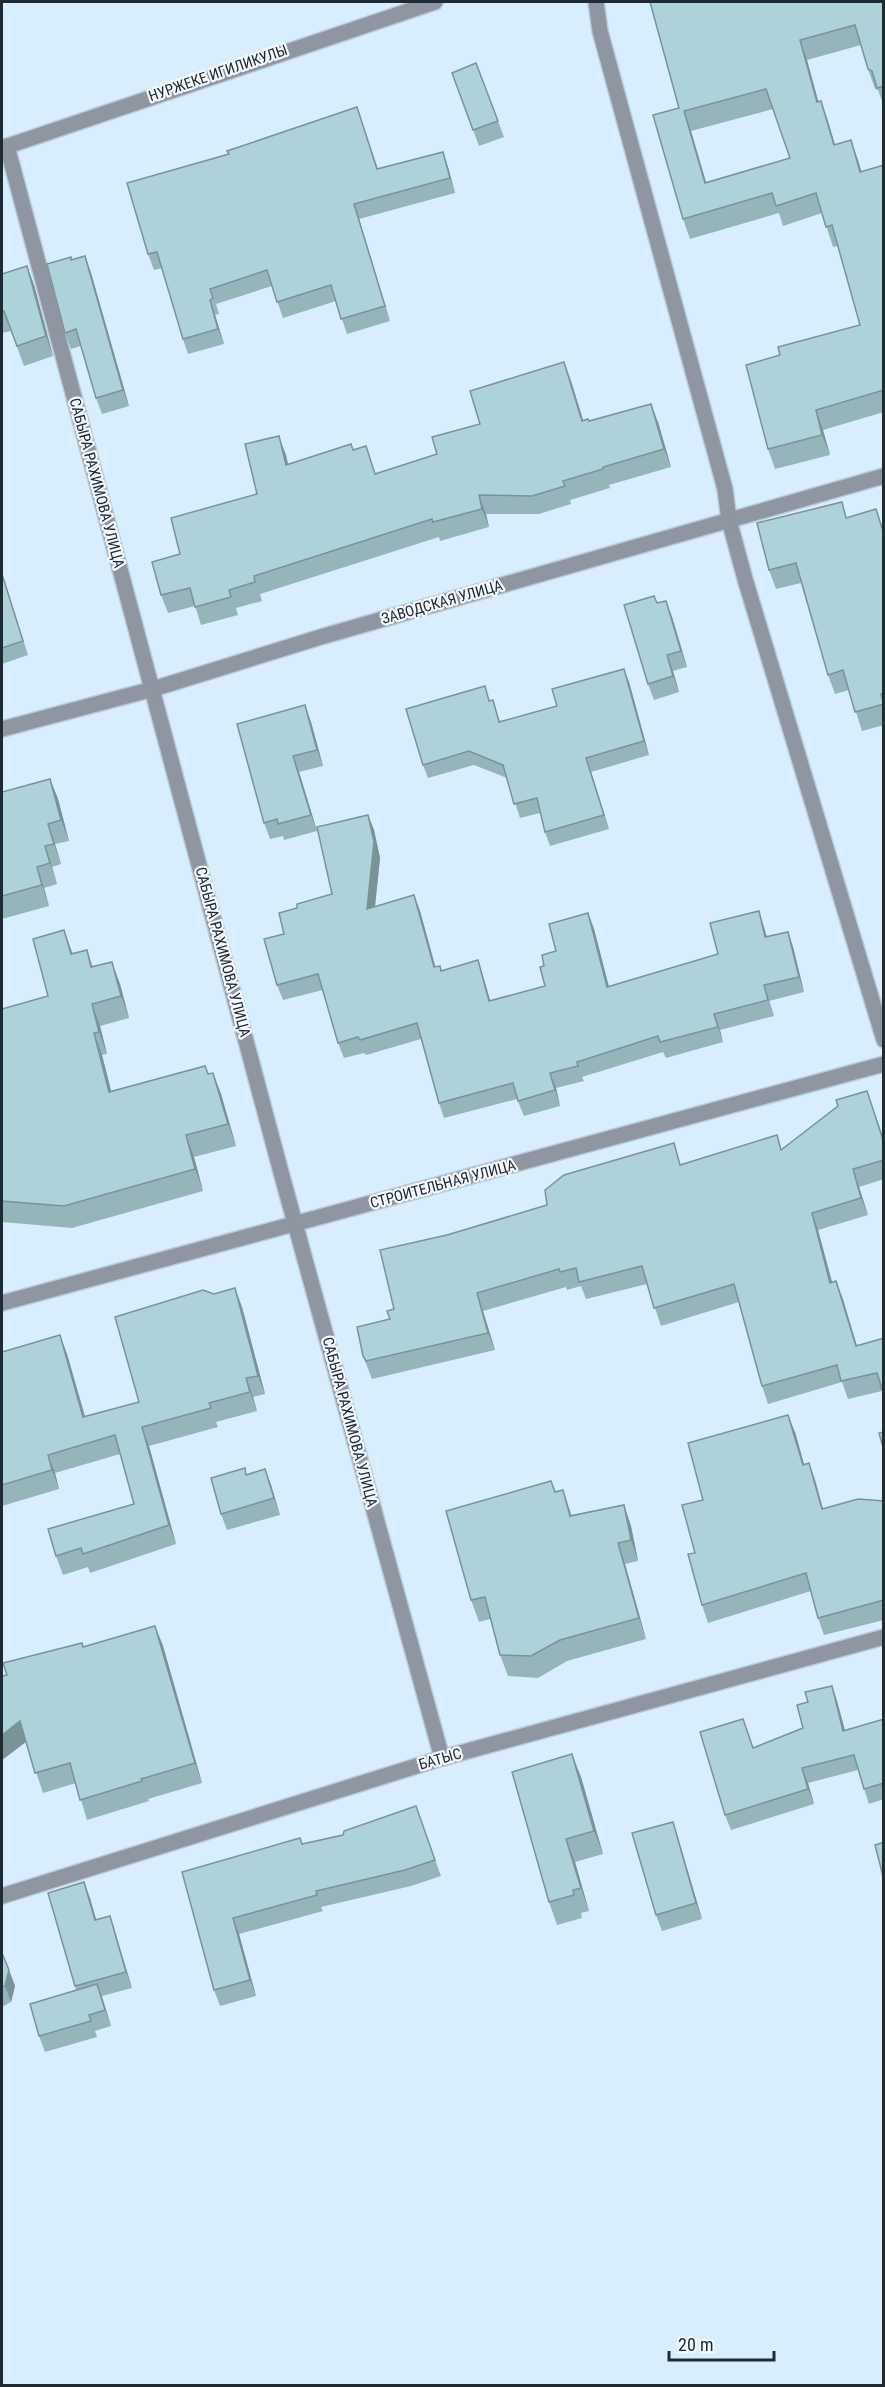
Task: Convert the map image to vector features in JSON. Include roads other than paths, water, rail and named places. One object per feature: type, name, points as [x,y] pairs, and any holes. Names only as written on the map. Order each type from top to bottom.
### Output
[{"type":"street","name":"НУРЖЕКЕ ИГИЛИКУЛЫ","points":[[4,147],[435,2]]},
{"type":"street","points":[[596,2],[600,31],[724,489],[729,520],[884,1040]]},
{"type":"street","name":"САБЫРА РАХИМОВА УЛИЦА","points":[[4,147],[442,1758]]},
{"type":"street","name":"ЗАВОДСКАЯ УЛИЦА","points":[[2,729],[153,689],[324,636],[884,477]]},
{"type":"street","name":"СТРОИТЕЛЬНАЯ УЛИЦА","points":[[2,1303],[884,1065]]},
{"type":"street","name":"БАТЫС","points":[[2,1896],[442,1758],[884,1637]]}]
